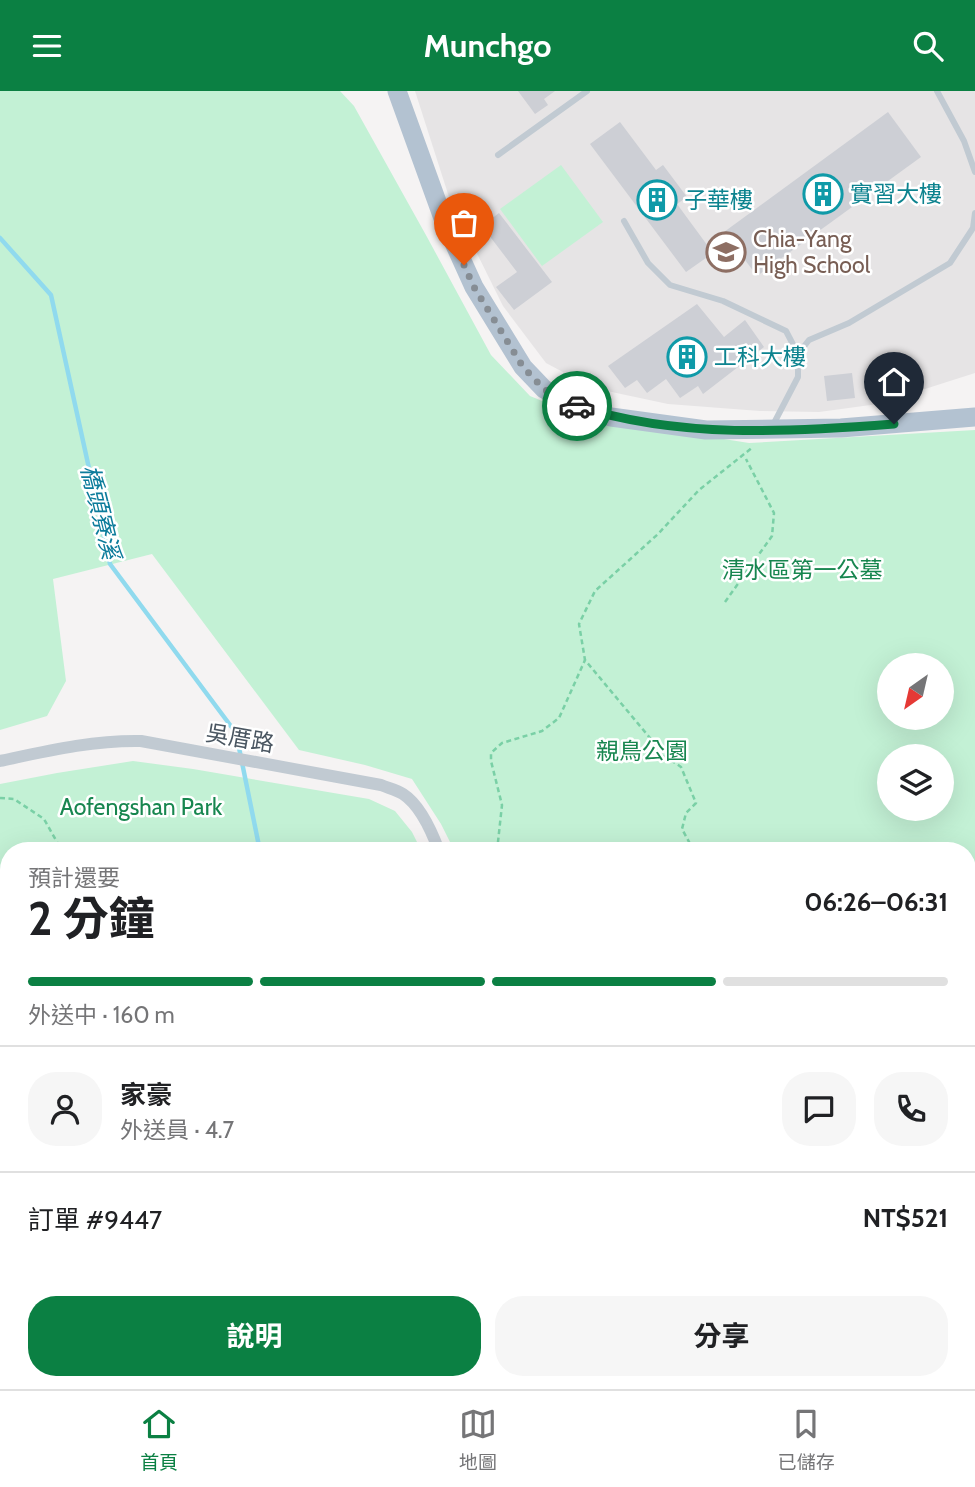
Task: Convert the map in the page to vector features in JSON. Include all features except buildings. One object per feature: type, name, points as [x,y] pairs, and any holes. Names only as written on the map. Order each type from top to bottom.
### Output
[{"type":"main road","points":[[397,91],[444,221],[474,287],[523,367],[544,389],[567,402],[611,417],[706,430],[841,428],[975,417]]},
{"type":"street","name":"吳厝路","points":[[0,761],[91,743],[141,741],[381,785],[403,794],[419,810],[436,842]]},
{"type":"lane","points":[[498,155],[587,91]]},
{"type":"lane","points":[[937,91],[964,141],[975,172]]},
{"type":"lane","points":[[798,354],[809,340],[849,323],[950,264],[973,228],[975,213]]},
{"type":"lane","points":[[624,221],[648,263],[670,285],[723,301],[786,331],[798,354],[798,377],[771,430]]},
{"type":"path","points":[[689,842],[682,829],[686,813],[696,803],[681,767],[665,756],[585,660],[579,624],[595,590],[658,534],[699,490],[771,430]]},
{"type":"path","points":[[724,602],[772,536],[774,513],[746,460]]},
{"type":"path","points":[[498,842],[502,805],[491,753],[502,743],[541,731],[559,718],[585,660]]},
{"type":"path","points":[[0,798],[14,799],[44,819],[57,842]]},
{"type":"shaded area","name":"Chia-Yang High School","points":[[415,91],[975,91],[975,373],[878,404],[819,412],[760,411],[668,404],[593,388],[546,363],[503,306],[449,197]]},
{"type":"green space","points":[[0,91],[340,91],[354,106],[491,355],[530,396],[579,416],[749,443],[975,430],[975,842],[450,842],[412,779],[299,750],[152,554],[53,579],[66,681],[47,716],[0,730]]},
{"type":"green space","points":[[561,165],[603,222],[542,266],[500,209]]},
{"type":"green space","name":"Aofengshan Park","points":[[133,761],[369,799],[395,811],[417,842],[0,842],[0,784]]},
{"type":"waterway","name":"橋頭寮溪","points":[[0,238],[51,295],[110,564],[236,733],[258,842]]},
{"type":"way so far","points":[[464,265],[474,287],[523,367],[544,389],[577,406]]},
{"type":"place","name":"實習大樓","points":[[823,194]]},
{"type":"place","name":"子華樓","points":[[657,200]]},
{"type":"place","name":"Chia-Yang High School","points":[[726,252]]},
{"type":"place","name":"工科大樓","points":[[687,357]]},
{"type":"route","points":[[577,406],[611,417],[706,430],[841,428],[894,424]]},
{"type":"park label","name":"清水區第一公墓","points":[[802,570]]},
{"type":"park label","name":"親鳥公園","points":[[642,751]]}]
